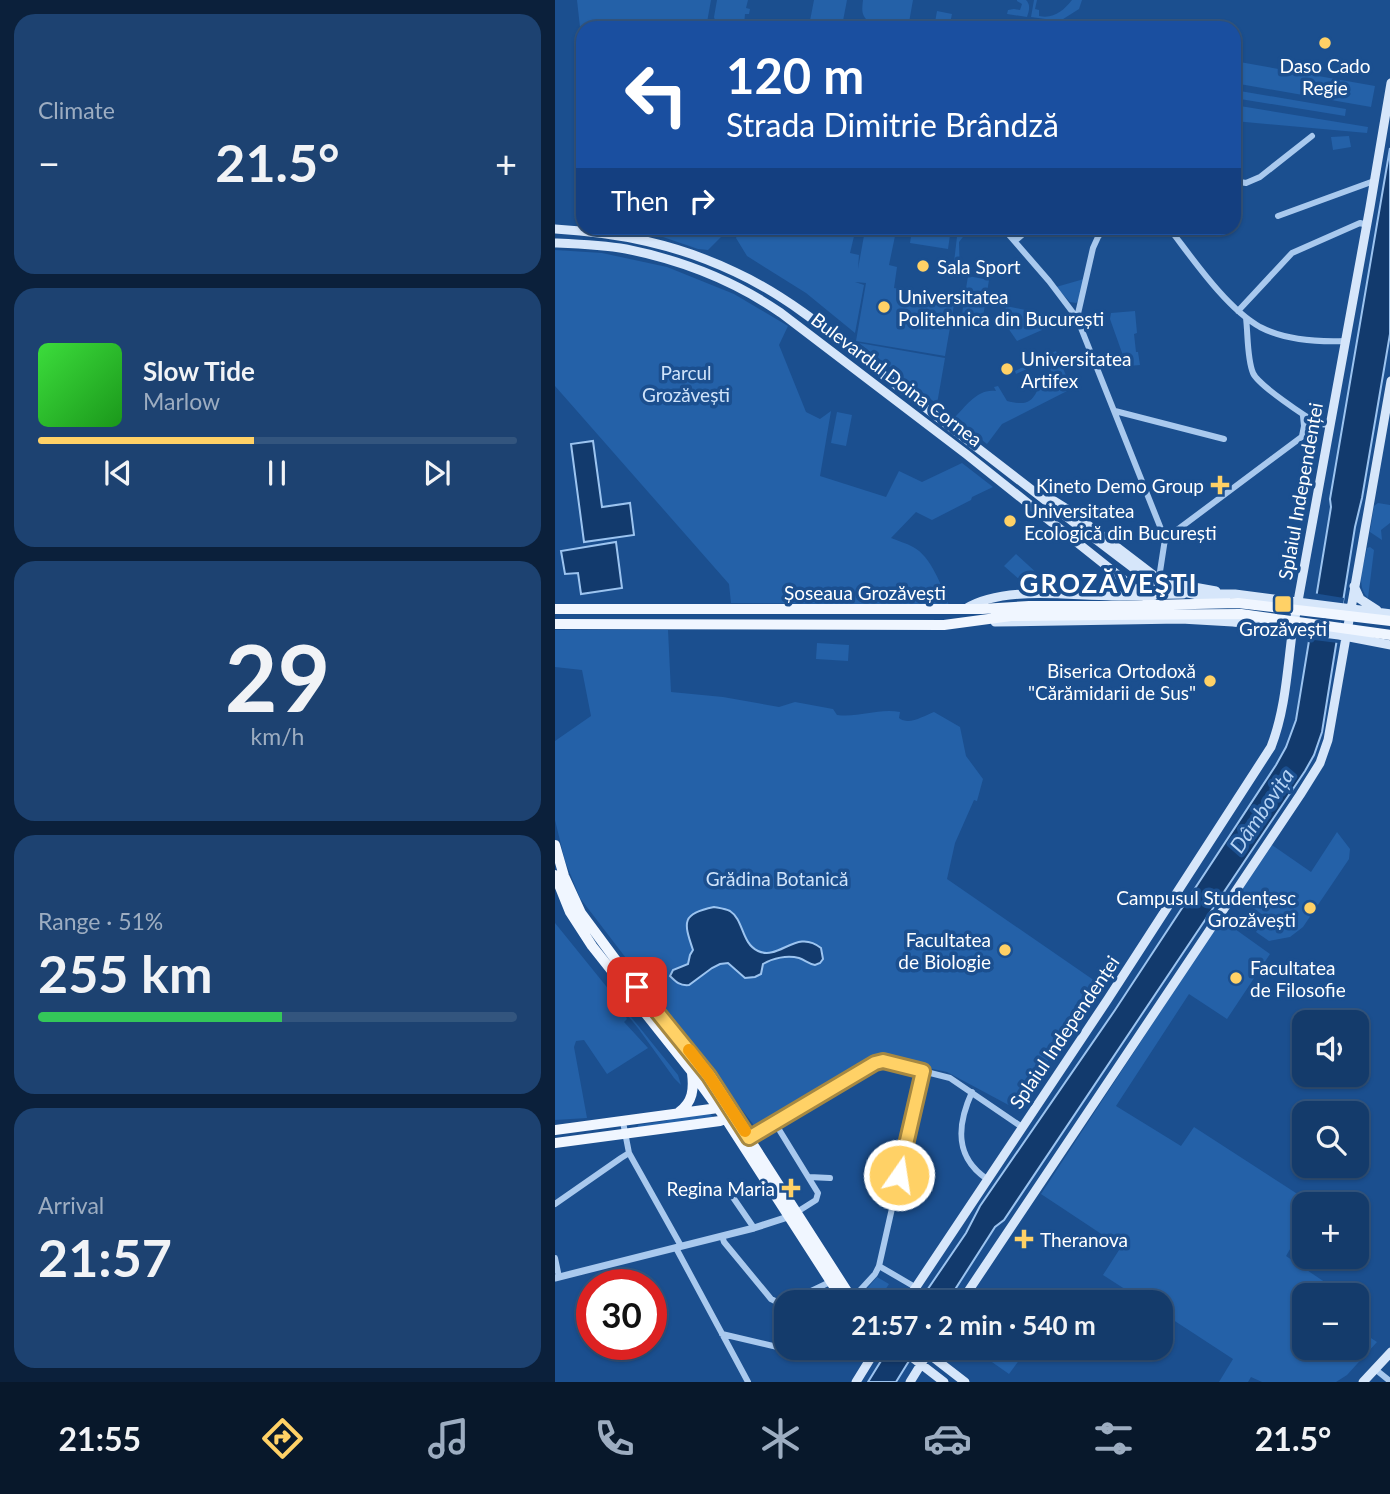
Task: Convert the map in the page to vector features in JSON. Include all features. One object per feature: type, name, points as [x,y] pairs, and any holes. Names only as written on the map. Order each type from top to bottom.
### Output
[{"type":"main road","name":"Splaiul Independenței","points":[[913,1290],[1108,999],[1271,747],[1285,695],[1293,630],[1367,225],[1390,83]]},
{"type":"main road","name":"Bulevardul Doina Cornea","points":[[555,229],[576,231]]},
{"type":"main road","name":"Bulevardul Doina Cornea","points":[[620,235],[708,260],[766,287],[831,333],[1156,584],[1177,591],[1236,598]]},
{"type":"main road","name":"Bulevardul Doina Cornea","points":[[555,243],[624,249],[672,261],[760,298],[966,454],[1170,616],[1181,619]]},
{"type":"main road","points":[[968,1290],[1317,769],[1328,740],[1346,608],[1354,586],[1390,381]]},
{"type":"main road","name":"Bulevardul Doina Cornea","points":[[1027,487],[1067,509],[1159,578],[1236,598]]},
{"type":"main road","points":[[1114,596],[1123,590],[1122,577]]},
{"type":"main road","points":[[1354,586],[1362,601],[1386,613]]},
{"type":"main road","name":"Șoseaua Grozăvești","points":[[555,609],[966,609],[1001,596],[1144,595],[1298,602],[1386,613]]},
{"type":"main road","points":[[944,625],[982,614],[1029,606],[1236,598],[1390,621]]},
{"type":"main road","points":[[966,609],[982,614],[1029,615],[1228,613],[1390,635]]},
{"type":"main road","name":"Șoseaua Grozăvești","points":[[555,624],[944,625],[1014,621],[1181,619],[1233,622],[1390,645]]},
{"type":"main road","points":[[555,845],[564,876],[581,913],[709,1076],[722,1105]]},
{"type":"main road","points":[[555,875],[570,912],[592,946],[692,1072],[722,1105],[844,1290]]},
{"type":"main road","points":[[674,1114],[687,1105],[691,1098],[692,1072]]},
{"type":"main road","points":[[555,1130],[623,1122],[722,1105]]},
{"type":"main road","points":[[555,1143],[720,1121],[730,1117]]},
{"type":"main road","points":[[730,1117],[749,1138],[830,1282],[839,1290]]},
{"type":"main road","points":[[1362,1382],[1390,1352]]},
{"type":"main road","points":[[856,1382],[868,1360]]},
{"type":"main road","points":[[916,1360],[944,1382]]},
{"type":"main road","points":[[910,1382],[923,1360]]},
{"type":"main road","points":[[940,1360],[965,1382]]},
{"type":"street","points":[[1241,182],[1246,183],[1260,177],[1312,136]]},
{"type":"street","points":[[1278,216],[1374,181]]},
{"type":"street","points":[[1238,311],[1295,250],[1360,223],[1367,225]]},
{"type":"street","points":[[1009,235],[1077,318],[1165,539],[1159,578]]},
{"type":"street","points":[[1015,241],[1022,235]]},
{"type":"street","points":[[1077,318],[1093,248],[1100,235]]},
{"type":"street","points":[[1174,235],[1238,311],[1262,328],[1293,338],[1345,341]]},
{"type":"street","points":[[1064,300],[1074,305],[1082,297]]},
{"type":"street","points":[[1246,318],[1251,366],[1256,378],[1303,416],[1319,424],[1330,425]]},
{"type":"street","points":[[1115,411],[1224,439]]},
{"type":"street","points":[[1302,436],[1303,416]]},
{"type":"street","points":[[1165,539],[1319,424]]},
{"type":"street","points":[[749,1138],[879,1061],[950,1078],[1022,1127]]},
{"type":"street","points":[[861,1290],[879,1266],[923,1071]]},
{"type":"street","points":[[972,1092],[963,1119],[963,1146],[971,1166],[987,1180]]},
{"type":"street","points":[[623,1122],[629,1153],[748,1382]]},
{"type":"street","points":[[555,1258],[557,1278],[754,1228],[793,1215],[819,1193],[775,1123]]},
{"type":"street","points":[[555,1204],[629,1153]]},
{"type":"street","points":[[809,1177],[830,1178]]},
{"type":"street","points":[[730,1193],[754,1228]]},
{"type":"street","points":[[722,1236],[724,1242],[774,1300]]},
{"type":"street","points":[[879,1266],[915,1287]]},
{"type":"street","points":[[813,1290],[830,1282]]},
{"type":"street","points":[[722,1334],[774,1346]]},
{"type":"street","points":[[1375,1369],[1390,1382]]},
{"type":"green space","points":[[577,0],[711,0],[707,21],[579,21]]},
{"type":"green space","points":[[717,0],[748,0],[746,8],[750,9],[749,14],[745,14],[744,21],[715,21]]},
{"type":"green space","points":[[814,0],[847,0],[843,21],[810,21]]},
{"type":"green space","points":[[863,0],[913,0],[909,21],[868,21],[862,9]]},
{"type":"green space","points":[[1017,0],[1028,2],[1027,17],[1007,14],[1008,10],[1020,10],[1022,4]]},
{"type":"green space","points":[[1034,0],[1037,0],[1035,9],[1039,10],[1039,16],[1044,17],[1058,13],[1072,0],[1082,0],[1079,9],[1060,21],[1031,17]]},
{"type":"green space","points":[[937,11],[952,14],[950,21],[935,21]]},
{"type":"green space","points":[[1241,62],[1375,86],[1371,107],[1241,84]]},
{"type":"green space","points":[[1241,91],[1346,109],[1345,116],[1241,99]]},
{"type":"green space","points":[[1241,106],[1368,127],[1367,133],[1241,122]]},
{"type":"green space","points":[[1349,136],[1351,147],[1333,150],[1331,137]]},
{"type":"green space","points":[[655,235],[723,235],[708,250]]},
{"type":"green space","points":[[737,235],[854,235],[850,253],[859,255],[858,269],[864,235],[895,236],[889,265],[897,267],[894,288],[955,299],[945,356],[856,341],[866,283],[855,282],[864,285],[855,333],[806,293],[747,256],[736,238]]},
{"type":"green space","points":[[911,235],[950,235],[948,249],[910,243]]},
{"type":"green space","points":[[957,235],[964,235],[959,242],[960,273],[953,271]]},
{"type":"green space","name":"Parcul Grozăvești","points":[[555,250],[602,253],[667,267],[734,294],[788,326],[779,345],[806,412],[820,419],[831,411],[820,476],[886,497],[899,471],[922,482],[962,463],[993,487],[932,520],[916,512],[891,538],[913,547],[925,557],[949,605],[731,603],[729,584],[555,386]]},
{"type":"green space","points":[[968,276],[989,280],[983,317],[962,314]]},
{"type":"green space","points":[[1084,279],[1076,303],[1070,302],[1056,287]]},
{"type":"green space","points":[[1006,306],[1035,312],[1042,330],[1017,341],[1008,328],[1002,327]]},
{"type":"green space","points":[[1135,311],[1137,333],[1134,334],[1140,365],[1129,366],[1110,319],[1111,313]]},
{"type":"green space","points":[[859,343],[945,358],[937,404]]},
{"type":"green space","points":[[1056,351],[1069,383],[1069,390],[1002,424],[987,444],[954,418],[978,395],[996,391],[994,387],[998,386],[1007,401],[1028,402],[1037,391],[1034,386],[1054,378],[1046,360],[1016,374],[1015,371]]},
{"type":"green space","points":[[837,412],[852,415],[846,446],[831,443]]},
{"type":"green space","points":[[1378,503],[1390,505],[1390,523],[1381,530],[1382,540],[1370,532],[1374,506]]},
{"type":"green space","points":[[1367,548],[1374,550],[1368,598],[1361,581]]},
{"type":"green space","points":[[1016,554],[1039,575],[1028,587],[1004,566]]},
{"type":"green space","name":"Grădina Botanică","points":[[555,630],[668,630],[671,692],[723,697],[779,707],[795,702],[833,709],[837,715],[900,712],[899,718],[907,721],[934,712],[960,727],[966,756],[983,779],[977,801],[974,800],[955,843],[947,879],[1095,981],[1089,990],[1092,992],[1016,1109],[947,1072],[879,1053],[756,1128],[580,898],[565,861],[555,820],[555,741],[591,716],[582,670],[555,667]]},
{"type":"green space","points":[[817,643],[849,645],[848,661],[816,659]]},
{"type":"green space","points":[[1337,832],[1350,849],[1349,859],[1303,927],[1290,937],[1269,941],[1256,932],[1266,917],[1237,897],[1272,845],[1311,872]]},
{"type":"green space","points":[[1221,919],[1270,954],[1227,1019],[1189,994],[1116,1106],[1181,1146],[1194,1127],[1294,1192],[1292,1192],[1292,1246],[1286,1256],[1292,1260],[1292,1269],[1305,1269],[1326,1283],[1292,1283],[1292,1360],[1361,1360],[1347,1375],[1336,1382],[1262,1382],[1251,1377],[1248,1382],[1219,1382],[1233,1359],[1173,1320],[1173,1290],[1126,1290],[1103,1275],[1121,1247],[1041,1194]]},
{"type":"green space","points":[[555,923],[678,1075],[681,1085],[623,1010],[627,1019],[624,1022],[648,1048],[607,1074],[584,1040],[576,1041],[574,1047],[587,1118],[555,1120]]},
{"type":"green space","points":[[709,1112],[714,1118],[637,1128],[638,1125],[666,1121],[671,1117]]},
{"type":"green space","points":[[877,1277],[889,1284],[885,1290],[866,1290]]},
{"type":"green space","points":[[1369,1337],[1377,1342],[1369,1351]]},
{"type":"green space","points":[[989,1360],[1019,1360],[1009,1374]]},
{"type":"water","name":"Dâmbovița","points":[[1390,148],[1390,334],[1322,732],[1314,755],[955,1290],[927,1290],[966,1233],[980,1206],[1115,1010],[1286,747],[1296,720],[1331,507],[1330,499]]},
{"type":"water","points":[[593,441],[602,507],[630,503],[634,535],[584,542],[571,444]]},
{"type":"water","points":[[616,542],[622,588],[581,594],[578,573],[565,574],[561,551]]},
{"type":"water","points":[[714,907],[728,910],[735,915],[748,943],[758,951],[774,952],[804,941],[821,948],[823,959],[815,965],[794,957],[776,959],[763,964],[761,974],[745,978],[728,963],[720,964],[689,985],[678,983],[670,976],[673,970],[688,964],[693,950],[688,920],[696,913]]},
{"type":"water","points":[[882,1360],[910,1360],[896,1382],[868,1382]]},
{"type":"pier","points":[[1313,593],[1344,598],[1338,643],[1306,639]]},
{"type":"slow traffic","points":[[689,1050],[745,1131]]},
{"type":"place","name":"Daso Cado Regie","points":[[1325,43]]},
{"type":"place","name":"Sala Sport","points":[[923,266]]},
{"type":"place","name":"Universitatea Politehnica din București","points":[[884,307]]},
{"type":"place","name":"Universitatea Artifex","points":[[1007,369]]},
{"type":"place","name":"Kineto Demo Group","points":[[1220,485]]},
{"type":"place","name":"Universitatea Ecologică din București","points":[[1010,521]]},
{"type":"place","name":"Grozăvești","points":[[1283,604]]},
{"type":"place","name":"Biserica Ortodoxă \"Cărămidarii de Sus\"","points":[[1210,681]]},
{"type":"place","name":"Campusul Studențesc Grozăvești","points":[[1310,908]]},
{"type":"place","name":"Facultatea de Biologie","points":[[1005,950]]},
{"type":"place","name":"Facultatea de Filosofie","points":[[1236,978]]},
{"type":"place","name":"Regina Maria","points":[[791,1188]]},
{"type":"place","name":"Theranova","points":[[1024,1239]]},
{"type":"district","name":"GROZĂVEŞTI","points":[[1109,583]]},
{"type":"route","points":[[637,987],[709,1076],[749,1138],[879,1061],[923,1071],[899,1175]]}]
